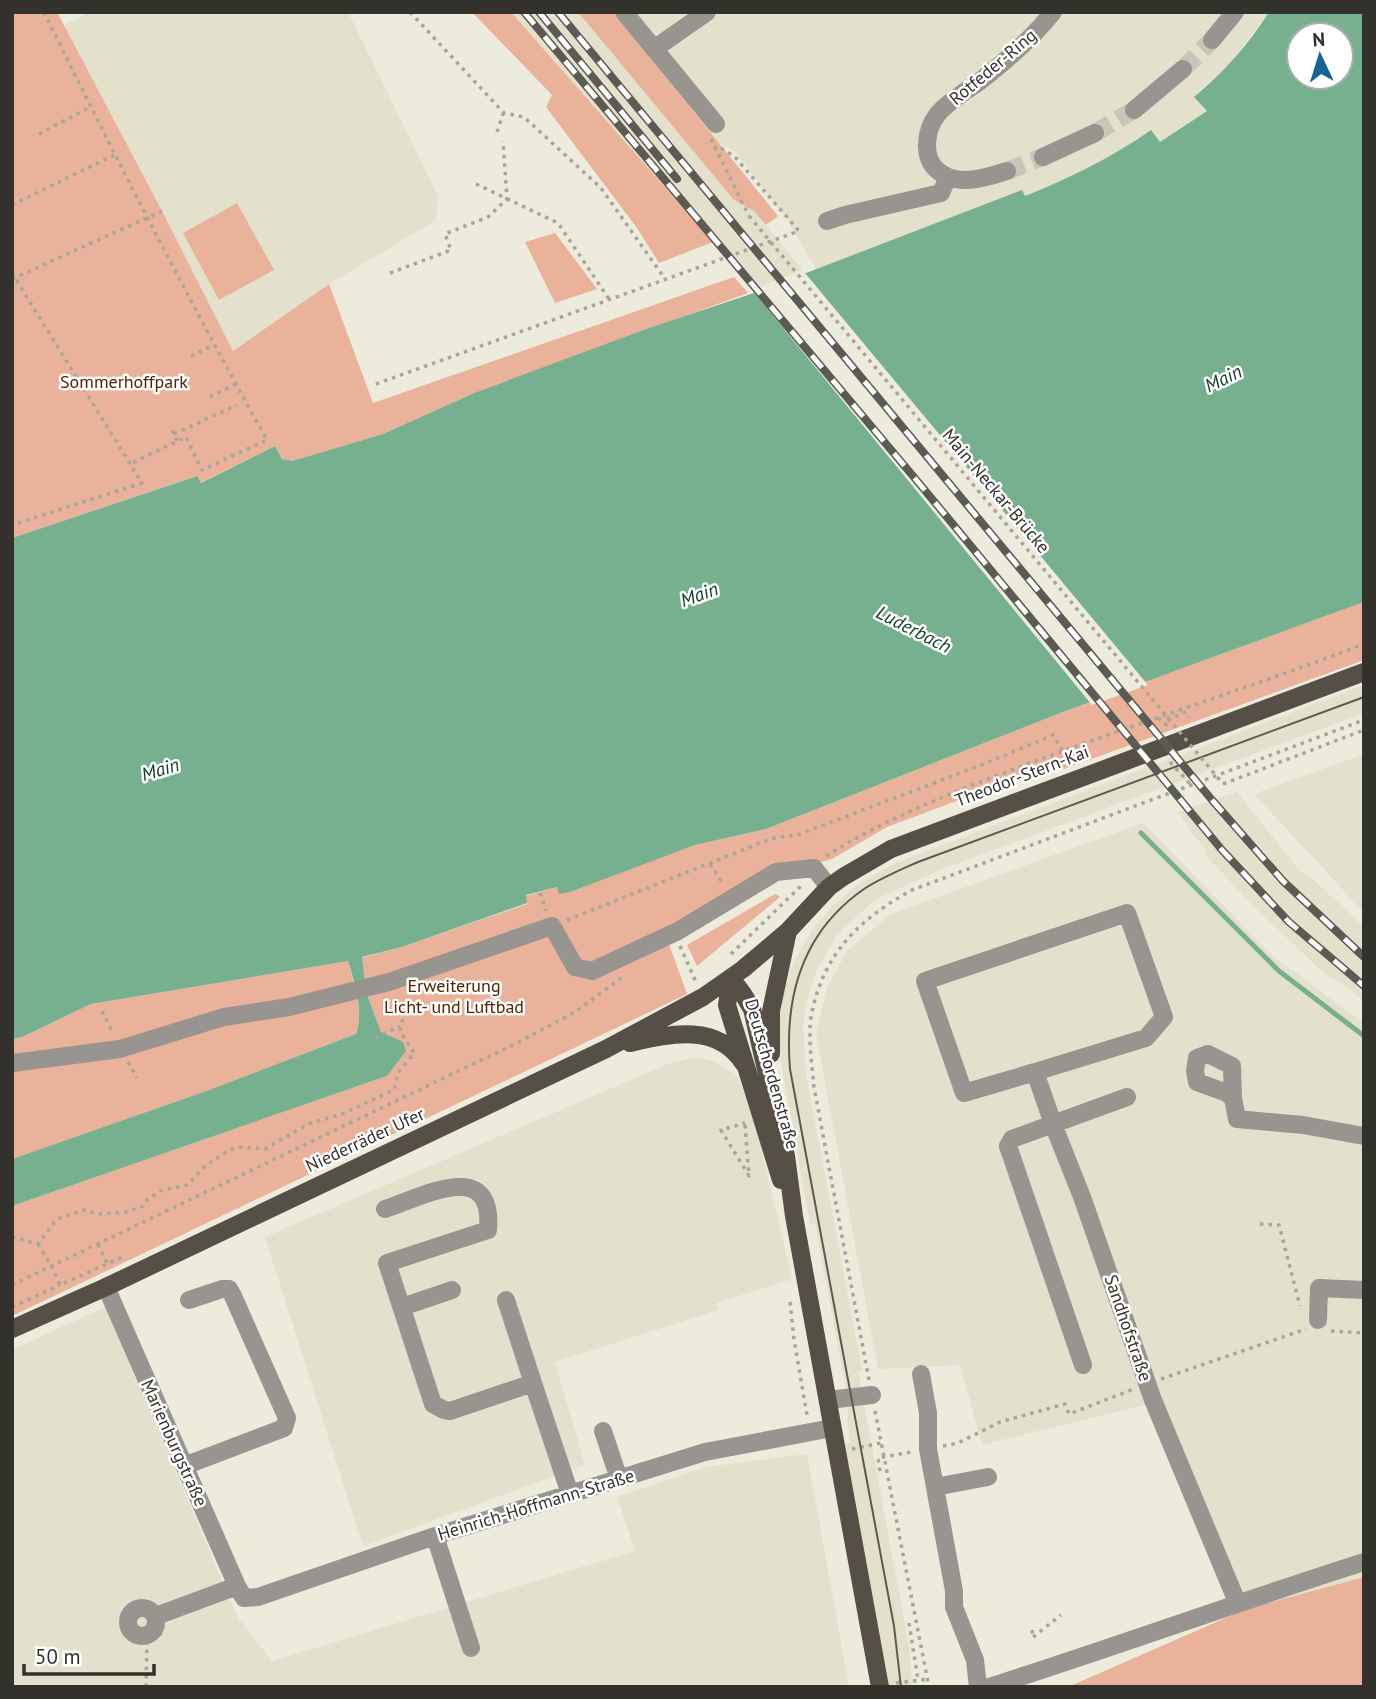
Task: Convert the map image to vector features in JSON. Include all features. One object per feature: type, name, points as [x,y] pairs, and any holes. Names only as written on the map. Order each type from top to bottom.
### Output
[{"type":"main road","name":"Theodor-Stern-Kai","points":[[731,978],[788,931],[829,887],[861,864],[891,849],[1364,672]]},
{"type":"main road","points":[[771,1085],[771,1011],[788,931]]},
{"type":"main road","name":"Niederräder Ufer","points":[[12,1329],[606,1049],[703,997],[731,978]]},
{"type":"main road","name":"Deutschordenstraße","points":[[731,978],[727,1005],[794,1216]]},
{"type":"main road","name":"Deutschordenstraße","points":[[731,978],[752,1009],[771,1085],[786,1156],[794,1216],[832,1428],[884,1686]]},
{"type":"main road","points":[[606,1049],[671,1034],[690,1033],[727,1045],[742,1060],[751,1080]]},
{"type":"street","points":[[624,12],[716,124]]},
{"type":"street","points":[[654,49],[707,12]]},
{"type":"street","name":"Rotfeder-Ring","points":[[948,177],[936,169],[929,158],[926,143],[937,115],[1020,49],[1053,12]]},
{"type":"street","points":[[1212,40],[1235,12]]},
{"type":"street","points":[[1134,110],[1183,69]]},
{"type":"street","points":[[1043,157],[1095,133]]},
{"type":"street","points":[[827,221],[942,193],[948,177],[963,181],[986,178],[1007,171]]},
{"type":"street","points":[[13,1063],[120,1049],[224,1017],[289,1007],[381,984],[552,926],[575,967],[593,971],[678,931],[776,872],[814,868],[829,887]]},
{"type":"street","points":[[1127,913],[1164,1017],[1146,1038],[1035,1072],[964,1093],[925,981],[1127,913]]},
{"type":"street","name":"Sandhofstraße","points":[[1035,1072],[1147,1384],[1237,1602]]},
{"type":"street","points":[[1083,1365],[1008,1146],[1012,1139],[1127,1097]]},
{"type":"street","points":[[1233,1098],[1237,1119],[1303,1125],[1364,1136]]},
{"type":"street","points":[[385,1209],[455,1186],[473,1187],[482,1194],[489,1219],[488,1230],[387,1263],[433,1404],[450,1411],[533,1383]]},
{"type":"street","name":"Marienburgstraße","points":[[106,1287],[241,1592]]},
{"type":"street","points":[[1317,1324],[1320,1288],[1364,1290]]},
{"type":"street","points":[[184,1466],[284,1428],[287,1418],[229,1289],[189,1300]]},
{"type":"street","points":[[402,1307],[452,1290]]},
{"type":"street","points":[[506,1300],[570,1494]]},
{"type":"street","points":[[921,1374],[928,1413],[928,1449],[954,1591],[954,1607],[975,1660],[978,1687]]},
{"type":"street","points":[[828,1400],[872,1395]]},
{"type":"street","name":"Heinrich-Hoffmann-Straße","points":[[145,1638],[134,1635],[128,1628],[127,1618],[132,1610],[141,1607],[150,1609],[156,1616],[241,1592],[258,1597],[435,1536],[705,1452],[832,1428]]},
{"type":"street","points":[[603,1431],[619,1479]]},
{"type":"street","points":[[935,1488],[988,1478]]},
{"type":"street","points":[[435,1536],[471,1648]]},
{"type":"street","points":[[989,1687],[1237,1602],[1364,1562]]},
{"type":"path","points":[[44,12],[147,219],[267,440],[202,471],[186,437],[130,464]]},
{"type":"path","points":[[376,384],[665,279],[601,188],[524,117],[504,113],[410,12]]},
{"type":"path","points":[[39,134],[90,107]]},
{"type":"path","points":[[497,132],[504,113]]},
{"type":"path","points":[[503,141],[507,199]]},
{"type":"path","name":"Main-Neckar-Brücke","points":[[665,279],[799,231],[734,156],[716,145],[749,216],[1167,719],[1223,784],[1364,730]]},
{"type":"path","points":[[12,205],[114,155]]},
{"type":"path","points":[[476,184],[558,223],[609,299]]},
{"type":"path","points":[[390,273],[451,250],[445,234],[488,217],[507,199]]},
{"type":"path","points":[[12,525],[142,483],[13,277],[162,211]]},
{"type":"path","points":[[191,356],[214,345]]},
{"type":"path","points":[[211,397],[236,384]]},
{"type":"path","points":[[177,441],[173,432],[236,405]]},
{"type":"path","points":[[814,868],[823,858],[892,820],[984,780],[1364,644]]},
{"type":"path","points":[[1167,719],[1187,712],[1189,718]]},
{"type":"path","points":[[1158,718],[1168,725]]},
{"type":"path","points":[[540,893],[552,926],[770,839],[812,829],[1053,735],[1063,751]]},
{"type":"path","points":[[1164,756],[1191,785]]},
{"type":"path","points":[[710,864],[724,885]]},
{"type":"path","points":[[679,942],[696,982]]},
{"type":"path","points":[[12,1285],[515,1044],[575,1012],[626,975]]},
{"type":"path","points":[[38,1244],[57,1219],[83,1210],[98,1214],[127,1212],[143,1206],[160,1191],[187,1185],[205,1166],[229,1150],[242,1147],[265,1149],[308,1124],[346,1113],[394,1090],[398,1073],[414,1055],[412,1046],[400,1031],[404,1013],[381,984]]},
{"type":"path","points":[[375,1038],[400,1026]]},
{"type":"path","points":[[745,1123],[747,1150],[749,1176],[722,1130],[745,1123]]},
{"type":"path","points":[[1259,1224],[1279,1225],[1317,1324]]},
{"type":"path","points":[[12,1237],[38,1244],[52,1267]]},
{"type":"path","points":[[98,1244],[107,1264]]},
{"type":"path","points":[[12,1307],[60,1284]]},
{"type":"path","points":[[880,1471],[878,1458],[958,1443],[1000,1422],[1065,1404],[1069,1414],[1317,1324],[1364,1332]]},
{"type":"path","points":[[853,1448],[881,1443]]},
{"type":"path","points":[[1032,1630],[1033,1637],[1061,1615]]},
{"type":"path","points":[[909,1623],[918,1680]]},
{"type":"path","points":[[919,1628],[929,1687]]},
{"type":"path","points":[[146,1687],[145,1638],[172,1630]]},
{"type":"path","points":[[884,1686],[901,1681],[928,1679]]},
{"type":"shaded area","points":[[90,12],[348,12],[438,195],[436,220],[329,284],[233,351],[63,26]]},
{"type":"shaded area","points":[[511,12],[578,12],[734,200],[754,211],[805,273],[758,297]]},
{"type":"shaded area","points":[[613,12],[1269,12],[1232,61],[1194,96],[1207,111],[1160,142],[1150,130],[1118,152],[1069,179],[1024,196],[1021,190],[816,269],[785,216],[735,152],[717,141]]},
{"type":"shaded area","points":[[1364,685],[1364,713],[942,869],[875,900],[835,938],[816,971],[803,1025],[806,1074],[862,1370],[858,1371],[910,1652],[912,1687],[889,1687],[841,1445],[850,1443],[847,1418],[849,1405],[815,1224],[810,1224],[779,1051],[781,1000],[793,963],[814,927],[836,903],[861,882],[895,863]]},
{"type":"shaded area","points":[[1364,754],[1364,912],[1254,794]]},
{"type":"shaded area","points":[[1237,792],[1300,871],[1364,927],[1364,1001],[1327,976],[1248,900],[1206,855],[1205,848],[1178,812]]},
{"type":"shaded area","points":[[1143,823],[1275,958],[1364,1023],[1364,1577],[1246,1609],[1159,1401],[982,1445],[960,1365],[878,1369],[816,1033],[827,988],[847,951],[891,914]]},
{"type":"shaded area","points":[[696,1057],[716,1062],[737,1077],[751,1106],[792,1279],[716,1303],[718,1310],[555,1362],[585,1465],[363,1546],[265,1237],[668,1064]]},
{"type":"shaded area","points":[[105,1307],[238,1618],[272,1661],[635,1551],[617,1497],[706,1467],[807,1454],[849,1687],[12,1687],[12,1350]]},
{"type":"green space","name":"Sommerhoffpark","points":[[12,12],[57,12],[233,351],[329,284],[373,403],[734,277],[748,293],[474,393],[383,434],[292,461],[282,459],[275,446],[200,483],[196,476],[12,538]]},
{"type":"green space","points":[[472,12],[511,12],[713,242],[659,263],[637,228],[546,107],[552,95]]},
{"type":"green space","points":[[578,12],[613,12],[778,216],[766,225],[754,211],[734,200]]},
{"type":"green space","points":[[237,203],[274,270],[219,300],[183,233]]},
{"type":"green space","points":[[555,233],[597,289],[555,303],[525,242]]},
{"type":"green space","name":"Erweiterung Licht- und Luftbad","points":[[1364,602],[1364,660],[1064,769],[1055,764],[887,827],[832,859],[794,869],[669,944],[687,994],[12,1316],[12,1206],[387,1076],[402,1042],[381,1032],[366,992],[361,958],[402,947],[527,904],[525,896],[557,887],[560,894],[695,845],[766,829],[1063,712]]},
{"type":"green space","points":[[775,894],[780,897],[697,966],[687,945]]},
{"type":"green space","name":"Erweiterung Licht- und Luftbad","points":[[348,961],[359,1006],[356,1034],[209,1090],[12,1159],[12,1039],[22,1037],[91,1004]]},
{"type":"green space","points":[[1364,1577],[1364,1687],[1068,1687],[1246,1609]]},
{"type":"water","name":"Main","points":[[1269,12],[1364,12],[1364,602],[1063,712],[766,829],[695,845],[570,892],[559,894],[557,887],[526,895],[527,903],[402,947],[362,957],[366,992],[381,1032],[403,1042],[406,1051],[387,1076],[12,1206],[12,1159],[209,1090],[356,1034],[359,1016],[358,997],[348,961],[91,1004],[22,1037],[12,1039],[12,538],[197,476],[201,483],[275,446],[282,459],[292,461],[383,434],[474,393],[649,328],[754,293],[1022,190],[1025,196],[1090,167],[1151,130],[1160,142],[1207,111],[1194,97],[1235,57]]},
{"type":"pier","points":[[803,270],[1148,685],[1092,705],[752,290]]},
{"type":"waterway","name":"Luderbach","points":[[1141,833],[1279,971],[1364,1036]]},
{"type":"tunnel","points":[[1183,69],[1212,40]]},
{"type":"tunnel","points":[[1095,133],[1134,110]]},
{"type":"tunnel","points":[[1007,171],[1043,157]]},
{"type":"tram line","points":[[901,1687],[894,1626],[790,1069],[790,1017],[794,992],[812,946],[825,925],[843,906],[864,889],[904,868],[1364,697]]},
{"type":"railway","points":[[524,12],[1222,850],[1289,922],[1364,986]]},
{"type":"railway","points":[[539,12],[677,179]]},
{"type":"railway","points":[[558,12],[1212,800],[1283,881],[1364,957]]}]
